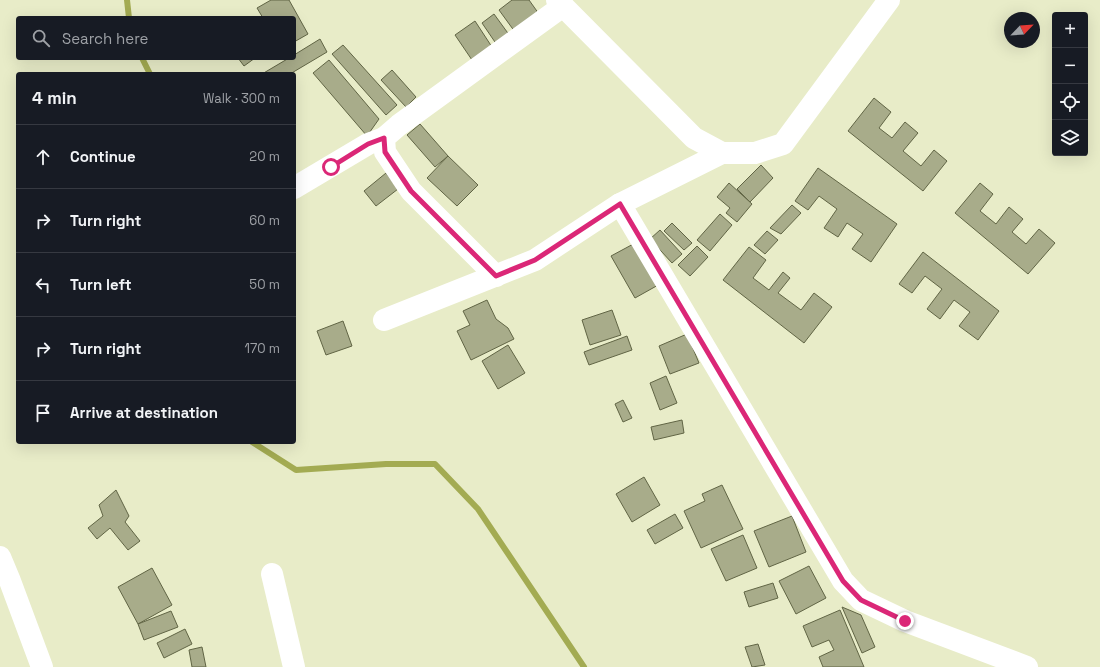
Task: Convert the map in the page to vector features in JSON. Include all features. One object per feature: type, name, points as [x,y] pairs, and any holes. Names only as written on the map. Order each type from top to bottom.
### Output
[{"type":"street","points":[[384,320],[535,260],[620,204],[722,153],[755,153],[783,144],[889,0]]},
{"type":"street","points":[[296,187],[368,144],[384,138],[560,3],[694,138],[722,153]]},
{"type":"street","points":[[384,138],[385,152],[411,191],[496,276]]},
{"type":"street","points":[[620,204],[843,581],[861,600],[905,621],[1027,667]]},
{"type":"street","points":[[0,557],[42,667]]},
{"type":"street","points":[[272,574],[294,667]]},
{"type":"building","points":[[271,0],[289,0],[308,34],[296,41],[296,16],[262,16],[257,8]]},
{"type":"building","points":[[512,0],[529,0],[539,14],[515,32],[499,10]]},
{"type":"building","points":[[494,14],[510,36],[497,45],[482,23]]},
{"type":"building","points":[[475,21],[492,47],[472,60],[455,35]]},
{"type":"building","points":[[320,39],[327,52],[293,72],[265,72],[286,60],[296,60],[296,54]]},
{"type":"building","points":[[343,45],[397,105],[386,115],[332,54]]},
{"type":"building","points":[[240,60],[252,60],[244,66]]},
{"type":"building","points":[[329,60],[379,119],[367,136],[313,73]]},
{"type":"building","points":[[392,70],[416,97],[406,107],[381,80]]},
{"type":"building","points":[[874,98],[891,112],[879,128],[892,138],[905,122],[918,133],[903,151],[921,166],[934,150],[947,161],[923,191],[848,131]]},
{"type":"building","points":[[420,124],[448,156],[435,167],[407,135]]},
{"type":"building","points":[[448,156],[478,185],[457,206],[427,178]]},
{"type":"building","points":[[761,165],[773,178],[750,202],[737,189]]},
{"type":"building","points":[[818,168],[897,224],[871,262],[852,249],[863,234],[847,223],[838,237],[824,228],[837,209],[819,196],[808,210],[795,201]]},
{"type":"building","points":[[386,173],[398,189],[376,206],[364,191]]},
{"type":"building","points":[[729,183],[752,204],[737,222],[726,213],[730,208],[717,197]]},
{"type":"building","points":[[980,183],[993,194],[980,211],[996,224],[1009,207],[1023,219],[1012,232],[1026,244],[1039,229],[1055,243],[1028,274],[955,213]]},
{"type":"building","points":[[792,205],[801,213],[781,234],[770,228]]},
{"type":"building","points":[[720,214],[732,225],[710,251],[697,240]]},
{"type":"building","points":[[672,223],[692,243],[684,250],[664,231]]},
{"type":"building","points":[[660,230],[682,254],[672,263],[650,239]]},
{"type":"building","points":[[767,231],[778,240],[765,254],[754,245]]},
{"type":"building","points":[[637,242],[660,284],[635,298],[611,256]]},
{"type":"building","points":[[697,246],[708,257],[690,276],[678,265]]},
{"type":"building","points":[[749,247],[766,260],[753,278],[769,290],[783,272],[790,278],[778,293],[801,310],[814,293],[832,307],[804,343],[723,280]]},
{"type":"building","points":[[923,252],[999,311],[978,340],[959,326],[970,312],[954,300],[940,319],[927,309],[942,289],[925,276],[912,293],[899,284]]},
{"type":"building","points":[[487,300],[496,319],[508,328],[514,339],[471,360],[457,331],[470,325],[463,311]]},
{"type":"building","points":[[612,310],[621,335],[590,345],[582,320]]},
{"type":"building","points":[[343,321],[352,346],[326,355],[317,331]]},
{"type":"building","points":[[687,334],[699,363],[670,374],[659,346]]},
{"type":"building","points":[[627,336],[632,350],[589,365],[584,352]]},
{"type":"building","points":[[508,345],[525,373],[498,389],[482,361]]},
{"type":"building","points":[[666,376],[677,403],[660,410],[650,383]]},
{"type":"building","points":[[623,400],[632,418],[623,422],[615,404]]},
{"type":"building","points":[[682,420],[684,433],[654,440],[651,427]]},
{"type":"building","points":[[644,477],[660,505],[632,522],[616,494]]},
{"type":"building","points":[[722,485],[743,529],[701,548],[684,511],[705,501],[702,494]]},
{"type":"building","points":[[116,490],[129,516],[125,522],[140,541],[128,550],[110,528],[97,539],[88,528],[103,516],[99,505]]},
{"type":"building","points":[[675,514],[683,528],[655,544],[647,530]]},
{"type":"building","points":[[792,516],[806,552],[769,567],[754,531]]},
{"type":"building","points":[[743,535],[757,568],[726,581],[711,549]]},
{"type":"building","points":[[809,566],[826,598],[796,614],[779,581]]},
{"type":"building","points":[[152,568],[172,605],[138,624],[118,587]]},
{"type":"building","points":[[773,583],[778,598],[749,607],[744,592]]},
{"type":"building","points":[[842,607],[861,615],[875,647],[862,653]]},
{"type":"building","points":[[840,610],[864,667],[823,667],[819,657],[834,650],[829,640],[812,647],[803,626]]},
{"type":"building","points":[[171,611],[178,627],[144,640],[138,624]]},
{"type":"building","points":[[185,629],[192,644],[164,658],[157,643]]},
{"type":"building","points":[[758,644],[765,665],[752,667],[745,647]]},
{"type":"building","points":[[202,647],[206,667],[192,667],[189,650]]},
{"type":"waterway","points":[[127,0],[129,16]]},
{"type":"waterway","points":[[143,60],[149,72]]},
{"type":"waterway","points":[[255,444],[296,470],[386,464],[435,464],[478,509],[584,667]]},
{"type":"route","points":[[331,167],[368,144],[384,138],[385,152],[411,191],[496,276],[535,260],[556,248],[620,204],[843,581],[861,600],[905,621]]}]
